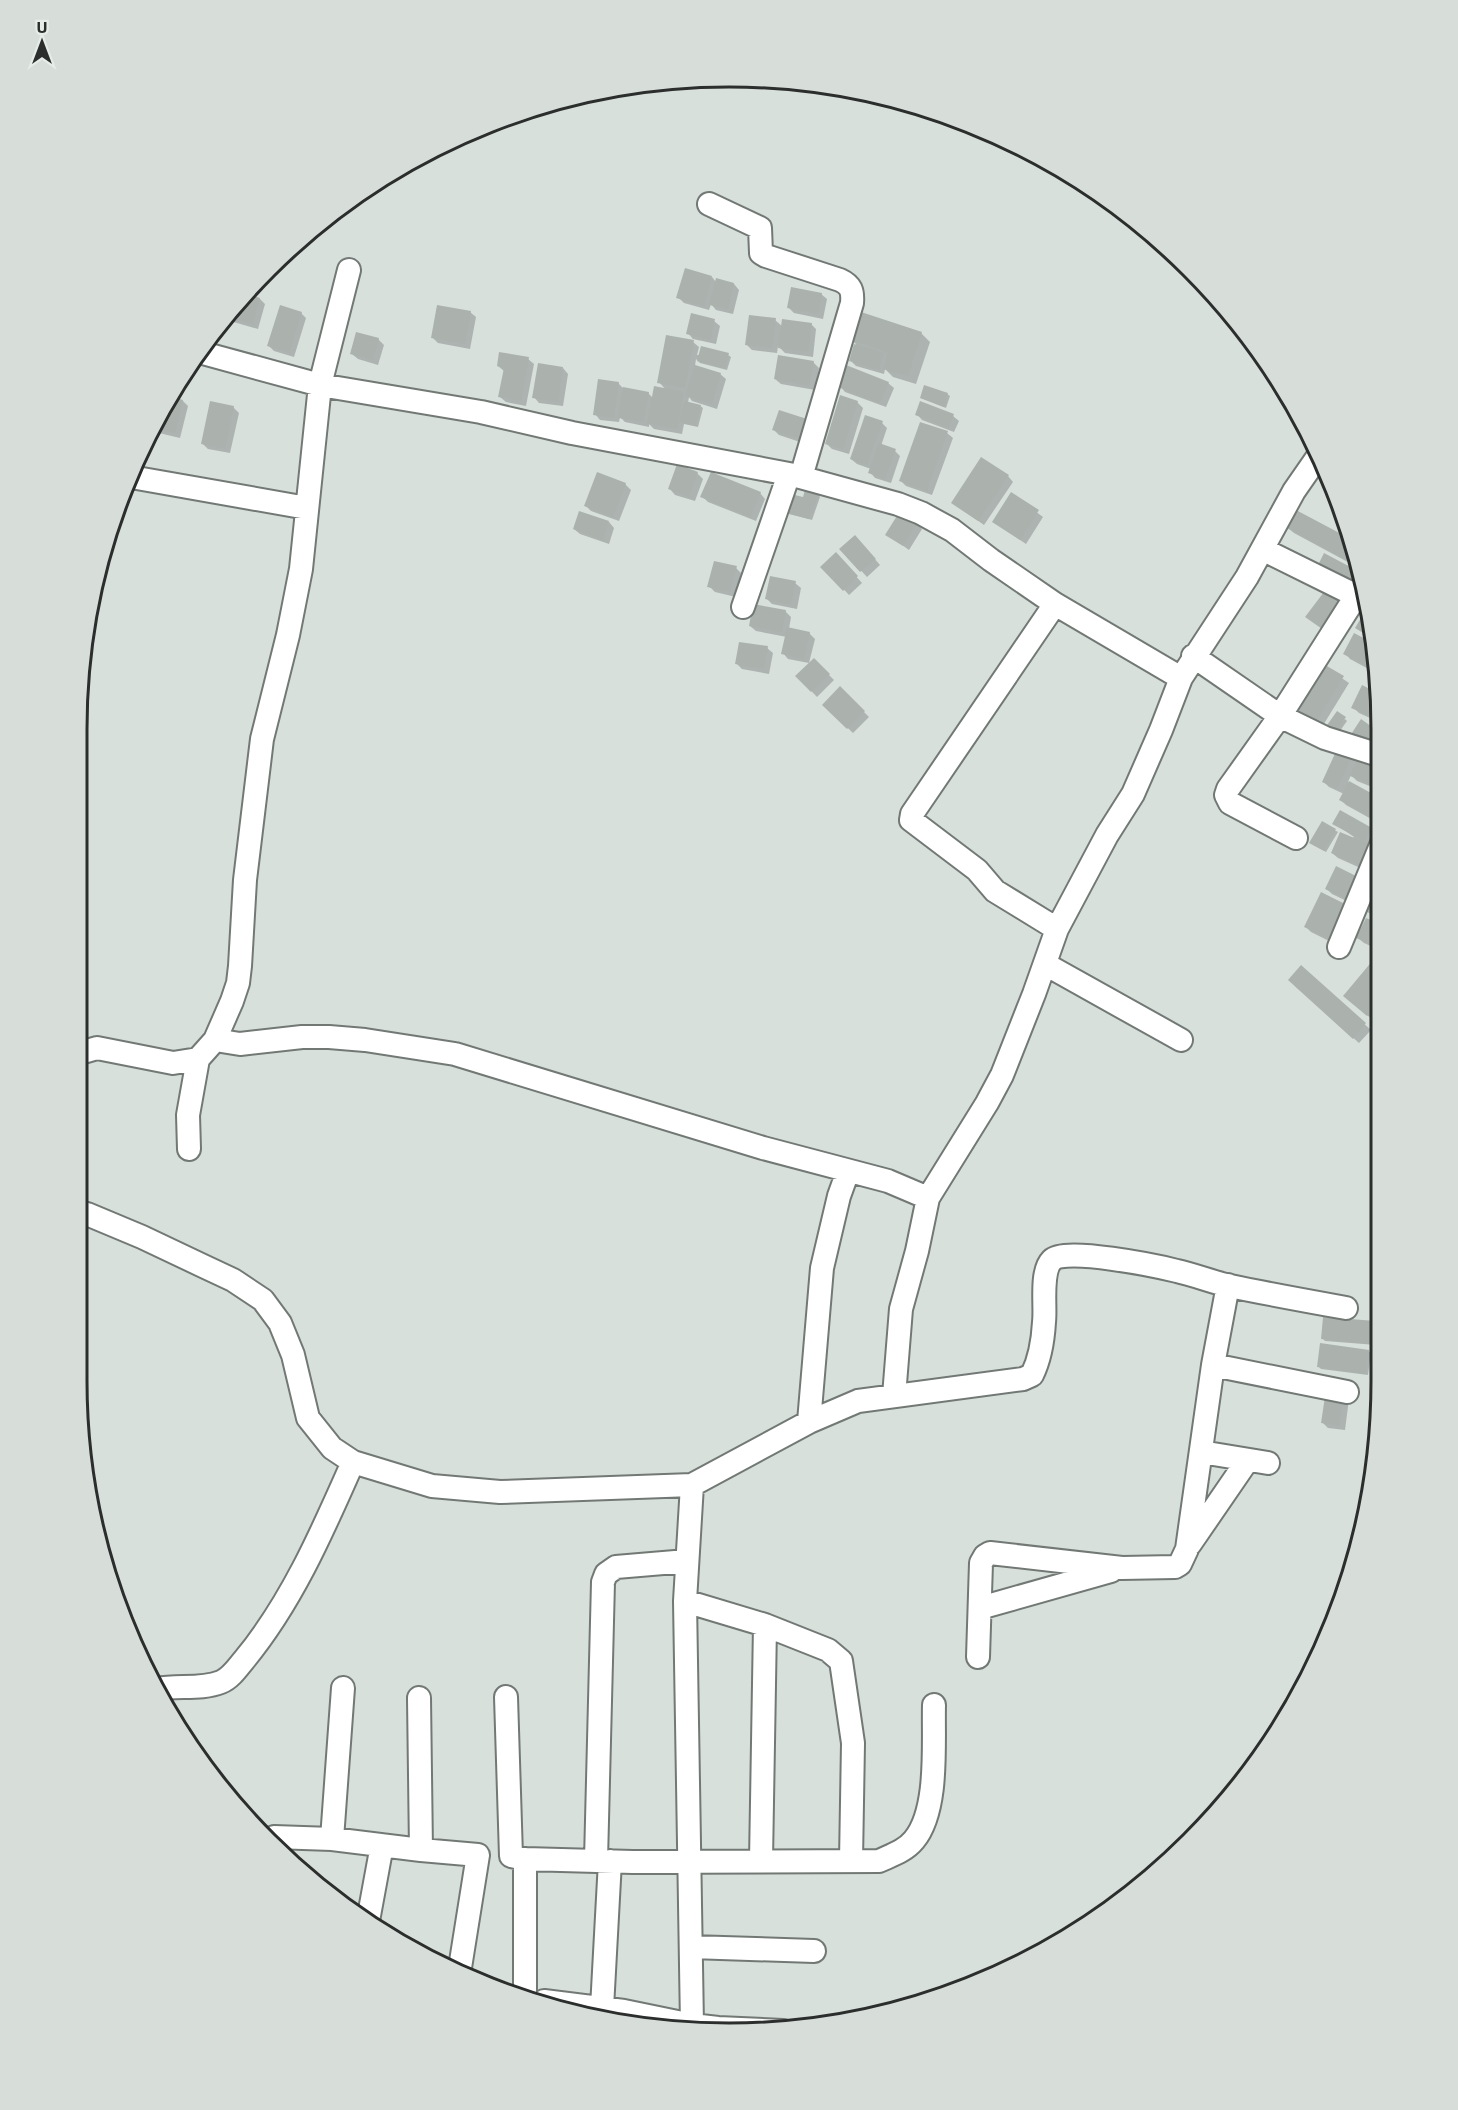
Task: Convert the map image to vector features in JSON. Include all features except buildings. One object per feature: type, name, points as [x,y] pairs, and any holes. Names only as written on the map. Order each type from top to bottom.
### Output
[{"type":"street","points":[[709,204],[760,228],[761,253],[840,280],[848,284],[853,292],[852,303],[795,476],[743,607]]},
{"type":"street","points":[[189,1149],[188,1115],[198,1059],[214,1040],[238,983],[244,880],[261,739],[288,635],[301,569],[320,385],[350,270]]},
{"type":"street","points":[[208,355],[320,385],[482,412],[572,433],[795,476],[875,496],[921,513],[952,530],[1054,604],[1181,678]]},
{"type":"street","points":[[894,1396],[901,1309],[917,1251],[928,1198],[987,1103],[1002,1074],[1057,929],[1087,870],[1132,794],[1161,730],[1181,678],[1193,656],[1264,550],[1294,491],[1313,463]]},
{"type":"street","points":[[138,478],[307,508]]},
{"type":"street","points":[[1264,550],[1356,591]]},
{"type":"street","points":[[1296,838],[1230,803],[1226,795],[1358,601]]},
{"type":"street","points":[[1054,604],[912,814],[911,820],[977,870],[995,891],[1057,929]]},
{"type":"street","points":[[1193,656],[1280,716],[1325,738],[1371,753]]},
{"type":"street","points":[[1339,948],[1371,870]]},
{"type":"street","points":[[1045,964],[1181,1040]]},
{"type":"street","points":[[214,1040],[240,1044],[302,1037],[329,1037],[365,1040],[455,1054],[672,1121],[888,1181],[928,1198]]},
{"type":"street","points":[[87,1051],[97,1048],[172,1063],[198,1059]]},
{"type":"street","points":[[809,1422],[822,1268],[839,1196],[848,1171]]},
{"type":"street","points":[[87,1214],[233,1280],[263,1300],[279,1323],[293,1355],[308,1418],[332,1448],[353,1462],[432,1486],[500,1492],[692,1485],[809,1422],[858,1401],[937,1392],[1032,1376],[1040,1351],[1044,1322],[1046,1272],[1050,1262],[1056,1257],[1112,1258],[1177,1271],[1228,1285],[1346,1308]]},
{"type":"street","points":[[1187,1549],[1213,1365],[1228,1285]]},
{"type":"street","points":[[1213,1365],[1347,1392]]},
{"type":"street","points":[[978,1657],[981,1563],[985,1556],[990,1553],[1122,1569],[1178,1567],[1187,1549],[1257,1462],[1201,1452]]},
{"type":"street","points":[[166,1688],[223,1682],[254,1648],[281,1608],[329,1517],[353,1462]]},
{"type":"street","points":[[692,1485],[684,1601],[692,2022]]},
{"type":"street","points":[[602,2008],[603,1582],[606,1574],[616,1567],[687,1561]]},
{"type":"street","points":[[980,1608],[1122,1569]]},
{"type":"street","points":[[684,1601],[765,1625],[828,1650],[841,1661],[853,1743],[851,1861]]},
{"type":"street","points":[[761,1861],[765,1625]]},
{"type":"street","points":[[333,1839],[343,1688]]},
{"type":"street","points":[[506,1697],[511,1856],[603,1861],[879,1861],[903,1851],[914,1840],[927,1818],[933,1770],[934,1705]]},
{"type":"street","points":[[419,1698],[421,1850]]},
{"type":"street","points":[[277,1837],[333,1839],[478,1855],[461,1964]]},
{"type":"street","points":[[369,1913],[382,1845]]},
{"type":"street","points":[[525,1858],[525,1990]]},
{"type":"street","points":[[691,1947],[814,1951]]},
{"type":"street","points":[[582,2006],[665,2020]]}]
